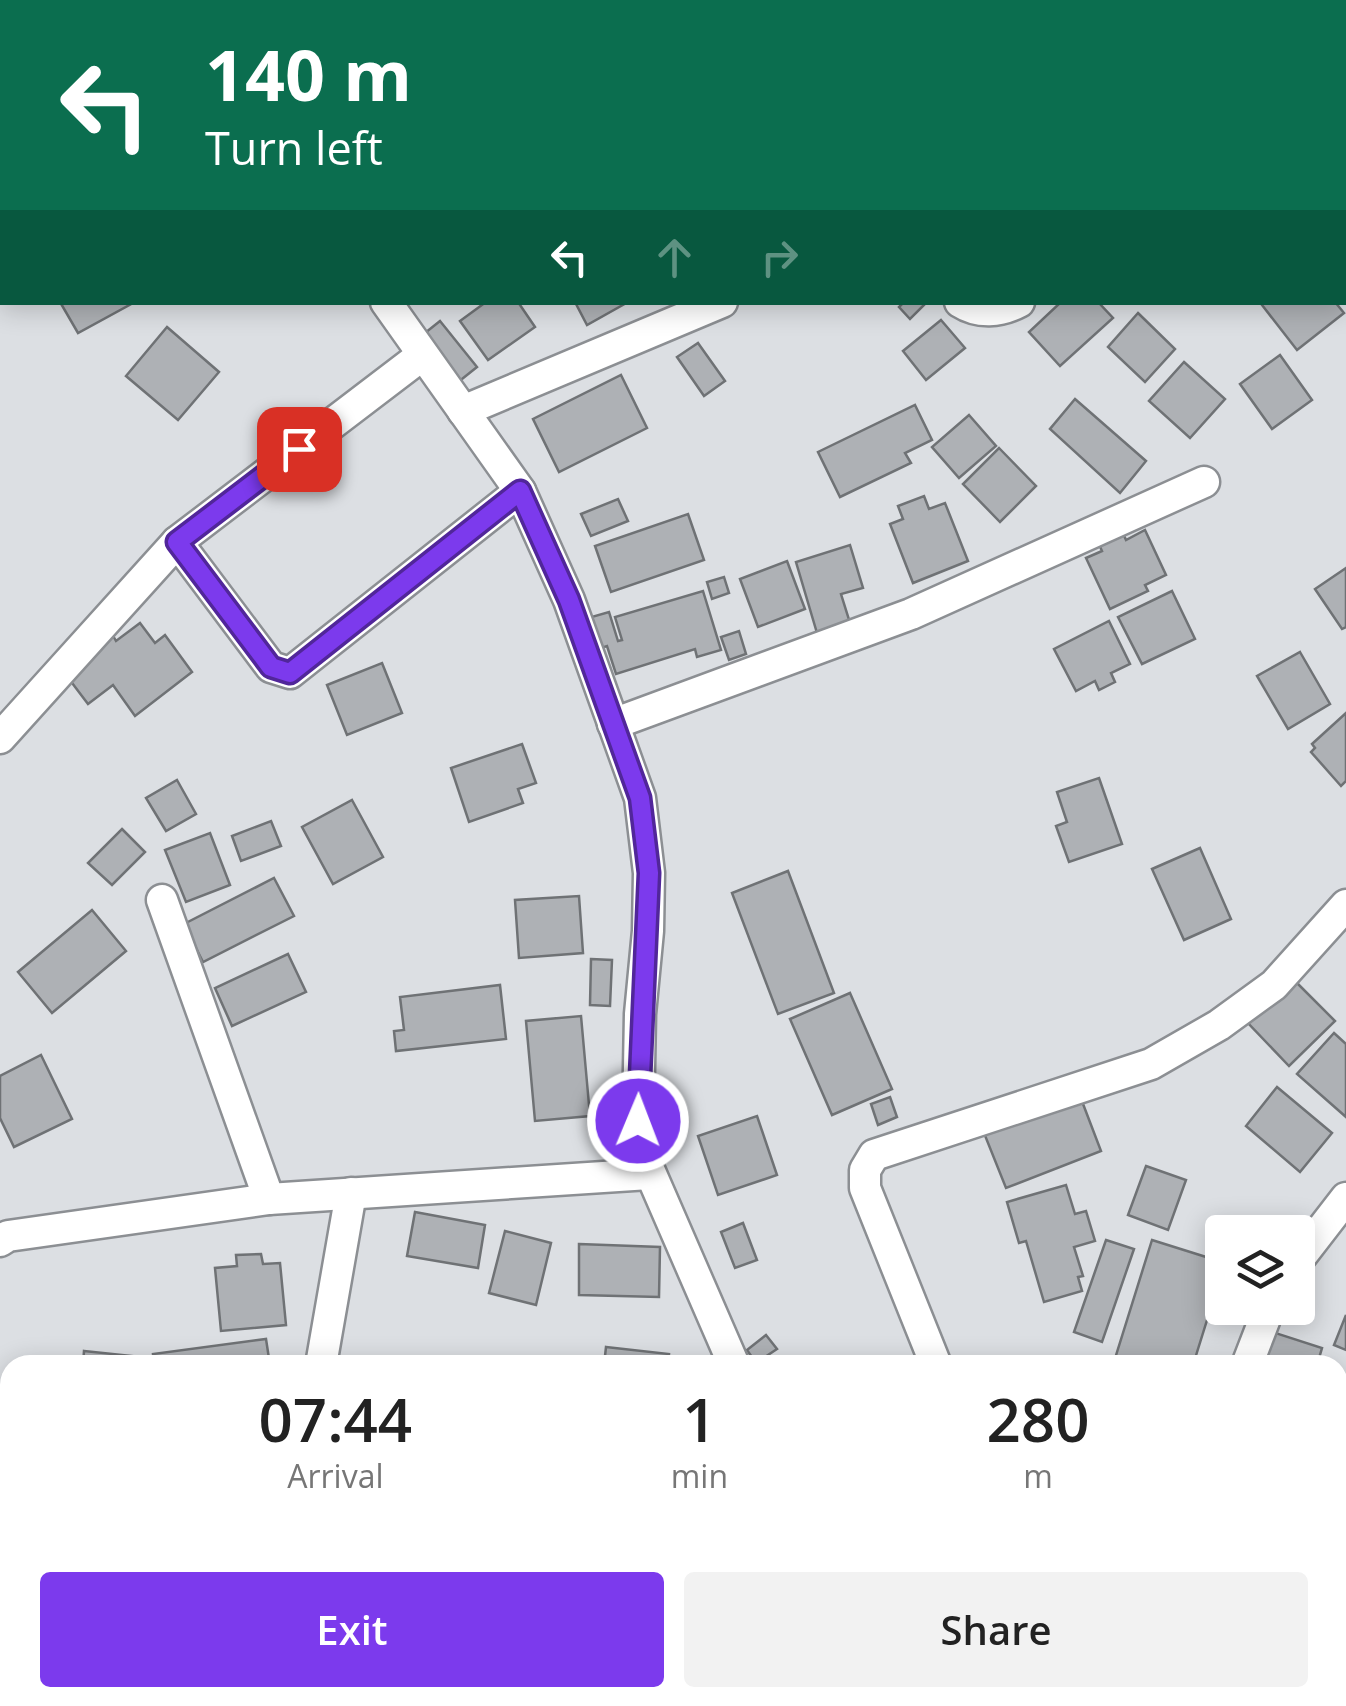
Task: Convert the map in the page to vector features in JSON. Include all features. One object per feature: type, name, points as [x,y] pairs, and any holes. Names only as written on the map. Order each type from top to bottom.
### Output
[{"type":"street","points":[[388,305],[520,491],[569,600],[640,798],[649,873],[638,1121],[641,1151],[729,1355]]},
{"type":"street","points":[[463,411],[715,305]]},
{"type":"street","points":[[968,305],[1000,312],[1013,305]]},
{"type":"street","points":[[0,738],[177,542],[421,356]]},
{"type":"street","points":[[613,724],[912,614],[1204,482]]},
{"type":"street","points":[[177,542],[271,667],[290,673],[520,491]]},
{"type":"street","points":[[162,900],[270,1199]]},
{"type":"street","points":[[932,1355],[864,1188],[865,1170],[874,1154],[1151,1064],[1219,1025],[1274,984],[1346,905]]},
{"type":"street","points":[[0,1241],[8,1236],[270,1199],[648,1174]]},
{"type":"street","points":[[323,1355],[351,1193]]},
{"type":"street","points":[[1315,1238],[1346,1198]]},
{"type":"street","points":[[1251,1355],[1262,1325]]},
{"type":"building","points":[[62,305],[129,305],[78,333]]},
{"type":"building","points":[[482,305],[520,305],[535,327],[488,360],[460,321]]},
{"type":"building","points":[[577,305],[623,305],[587,325]]},
{"type":"building","points":[[901,305],[924,305],[910,319]]},
{"type":"building","points":[[1058,305],[1101,305],[1113,318],[1060,366],[1029,332]]},
{"type":"building","points":[[1262,305],[1337,305],[1344,313],[1297,350]]},
{"type":"building","points":[[1138,313],[1175,349],[1145,382],[1108,347]]},
{"type":"building","points":[[941,320],[965,348],[926,380],[903,351]]},
{"type":"building","points":[[440,321],[477,367],[452,387],[415,341]]},
{"type":"building","points":[[167,327],[219,372],[178,420],[126,376]]},
{"type":"building","points":[[698,343],[725,381],[704,396],[677,357]]},
{"type":"building","points":[[1280,355],[1312,400],[1272,429],[1240,384]]},
{"type":"building","points":[[1184,362],[1225,399],[1190,438],[1149,401]]},
{"type":"building","points":[[621,375],[647,428],[559,472],[533,419]]},
{"type":"building","points":[[1075,399],[1146,461],[1120,493],[1050,429]]},
{"type":"building","points":[[915,405],[932,440],[905,453],[911,463],[840,497],[818,452]]},
{"type":"building","points":[[969,415],[996,446],[959,478],[932,447]]},
{"type":"building","points":[[999,448],[1036,486],[1000,522],[963,484]]},
{"type":"building","points":[[924,496],[929,509],[945,503],[968,561],[913,583],[890,524],[903,519],[898,506]]},
{"type":"building","points":[[618,499],[628,521],[591,536],[581,514]]},
{"type":"building","points":[[688,514],[704,560],[611,592],[595,546]]},
{"type":"building","points":[[1145,530],[1166,575],[1145,585],[1148,591],[1110,609],[1086,558],[1102,551],[1098,542],[1122,531],[1126,540]]},
{"type":"building","points":[[850,545],[863,588],[841,594],[850,623],[817,633],[796,562]]},
{"type":"building","points":[[787,561],[805,609],[758,627],[740,579]]},
{"type":"building","points":[[1346,568],[1346,627],[1342,629],[1315,589]]},
{"type":"building","points":[[724,577],[729,593],[712,599],[707,582]]},
{"type":"building","points":[[703,591],[721,650],[697,657],[695,649],[616,674],[607,646],[598,649],[588,618],[609,612],[618,641],[622,640],[615,617]]},
{"type":"building","points":[[1172,591],[1195,639],[1142,664],[1118,617]]},
{"type":"building","points":[[1109,621],[1130,664],[1111,673],[1115,682],[1099,690],[1095,681],[1076,691],[1054,649]]},
{"type":"building","points":[[140,623],[155,643],[165,635],[192,672],[135,716],[113,685],[88,704],[63,671],[112,634],[116,641]]},
{"type":"building","points":[[739,631],[746,654],[729,660],[721,637]]},
{"type":"building","points":[[1300,652],[1330,704],[1288,729],[1257,676]]},
{"type":"building","points":[[382,663],[402,713],[347,735],[327,685]]},
{"type":"building","points":[[1346,713],[1346,781],[1341,786],[1311,752],[1315,748],[1312,744]]},
{"type":"building","points":[[522,744],[536,783],[518,789],[523,803],[469,822],[451,768]]},
{"type":"building","points":[[1099,778],[1122,844],[1069,862],[1056,826],[1067,822],[1057,792]]},
{"type":"building","points":[[177,780],[196,814],[166,831],[146,798]]},
{"type":"building","points":[[352,800],[383,857],[333,884],[302,827]]},
{"type":"building","points":[[271,821],[281,846],[241,861],[232,836]]},
{"type":"building","points":[[122,829],[145,852],[112,885],[88,863]]},
{"type":"building","points":[[210,833],[230,885],[186,902],[165,850]]},
{"type":"building","points":[[1200,848],[1231,919],[1184,940],[1152,869]]},
{"type":"building","points":[[788,871],[834,993],[778,1014],[732,893]]},
{"type":"building","points":[[274,878],[294,916],[203,962],[184,924]]},
{"type":"building","points":[[579,896],[583,953],[519,958],[515,900]]},
{"type":"building","points":[[92,910],[126,951],[52,1013],[18,972]]},
{"type":"building","points":[[288,954],[306,992],[232,1026],[215,988]]},
{"type":"building","points":[[591,959],[612,960],[610,1006],[590,1005]]},
{"type":"building","points":[[1292,978],[1335,1021],[1289,1066],[1247,1022]]},
{"type":"building","points":[[500,985],[506,1039],[396,1051],[394,1031],[404,1030],[400,997]]},
{"type":"building","points":[[850,993],[892,1089],[832,1115],[790,1019]]},
{"type":"building","points":[[581,1016],[590,1116],[535,1121],[526,1021]]},
{"type":"building","points":[[1334,1033],[1346,1044],[1346,1117],[1297,1074]]},
{"type":"building","points":[[41,1055],[72,1119],[14,1147],[0,1118],[0,1076]]},
{"type":"building","points":[[1277,1087],[1332,1133],[1300,1172],[1246,1126]]},
{"type":"building","points":[[1080,1096],[1101,1151],[1006,1188],[984,1133]]},
{"type":"building","points":[[890,1097],[897,1117],[878,1125],[871,1104]]},
{"type":"building","points":[[757,1116],[777,1175],[718,1195],[698,1136]]},
{"type":"building","points":[[1146,1166],[1186,1180],[1168,1230],[1128,1215]]},
{"type":"building","points":[[1066,1185],[1075,1214],[1086,1211],[1095,1241],[1074,1247],[1083,1276],[1078,1277],[1082,1291],[1044,1302],[1026,1241],[1019,1243],[1007,1202]]},
{"type":"building","points":[[415,1212],[485,1225],[478,1268],[407,1256]]},
{"type":"building","points":[[743,1223],[757,1260],[735,1268],[721,1232]]},
{"type":"building","points":[[505,1231],[551,1243],[536,1305],[489,1293]]},
{"type":"building","points":[[1106,1240],[1134,1249],[1102,1342],[1074,1332]]},
{"type":"building","points":[[1152,1240],[1205,1257],[1205,1325],[1196,1355],[1116,1355]]},
{"type":"building","points":[[579,1244],[660,1247],[659,1297],[579,1295]]},
{"type":"building","points":[[261,1254],[263,1264],[280,1263],[286,1325],[221,1331],[215,1268],[237,1266],[236,1255]]},
{"type":"building","points":[[1346,1315],[1346,1350],[1334,1345]]},
{"type":"building","points":[[1266,1330],[1322,1348],[1320,1355],[1258,1355]]},
{"type":"building","points":[[766,1335],[777,1349],[768,1355],[750,1355],[747,1350]]},
{"type":"building","points":[[266,1339],[268,1355],[153,1355]]},
{"type":"building","points":[[606,1347],[669,1354],[669,1355],[605,1355]]},
{"type":"building","points":[[84,1351],[123,1355],[84,1355]]},
{"type":"route","points":[[299,449],[177,542],[271,667],[280,672],[290,673],[520,491],[569,600],[640,798],[649,873],[638,1121]]}]
